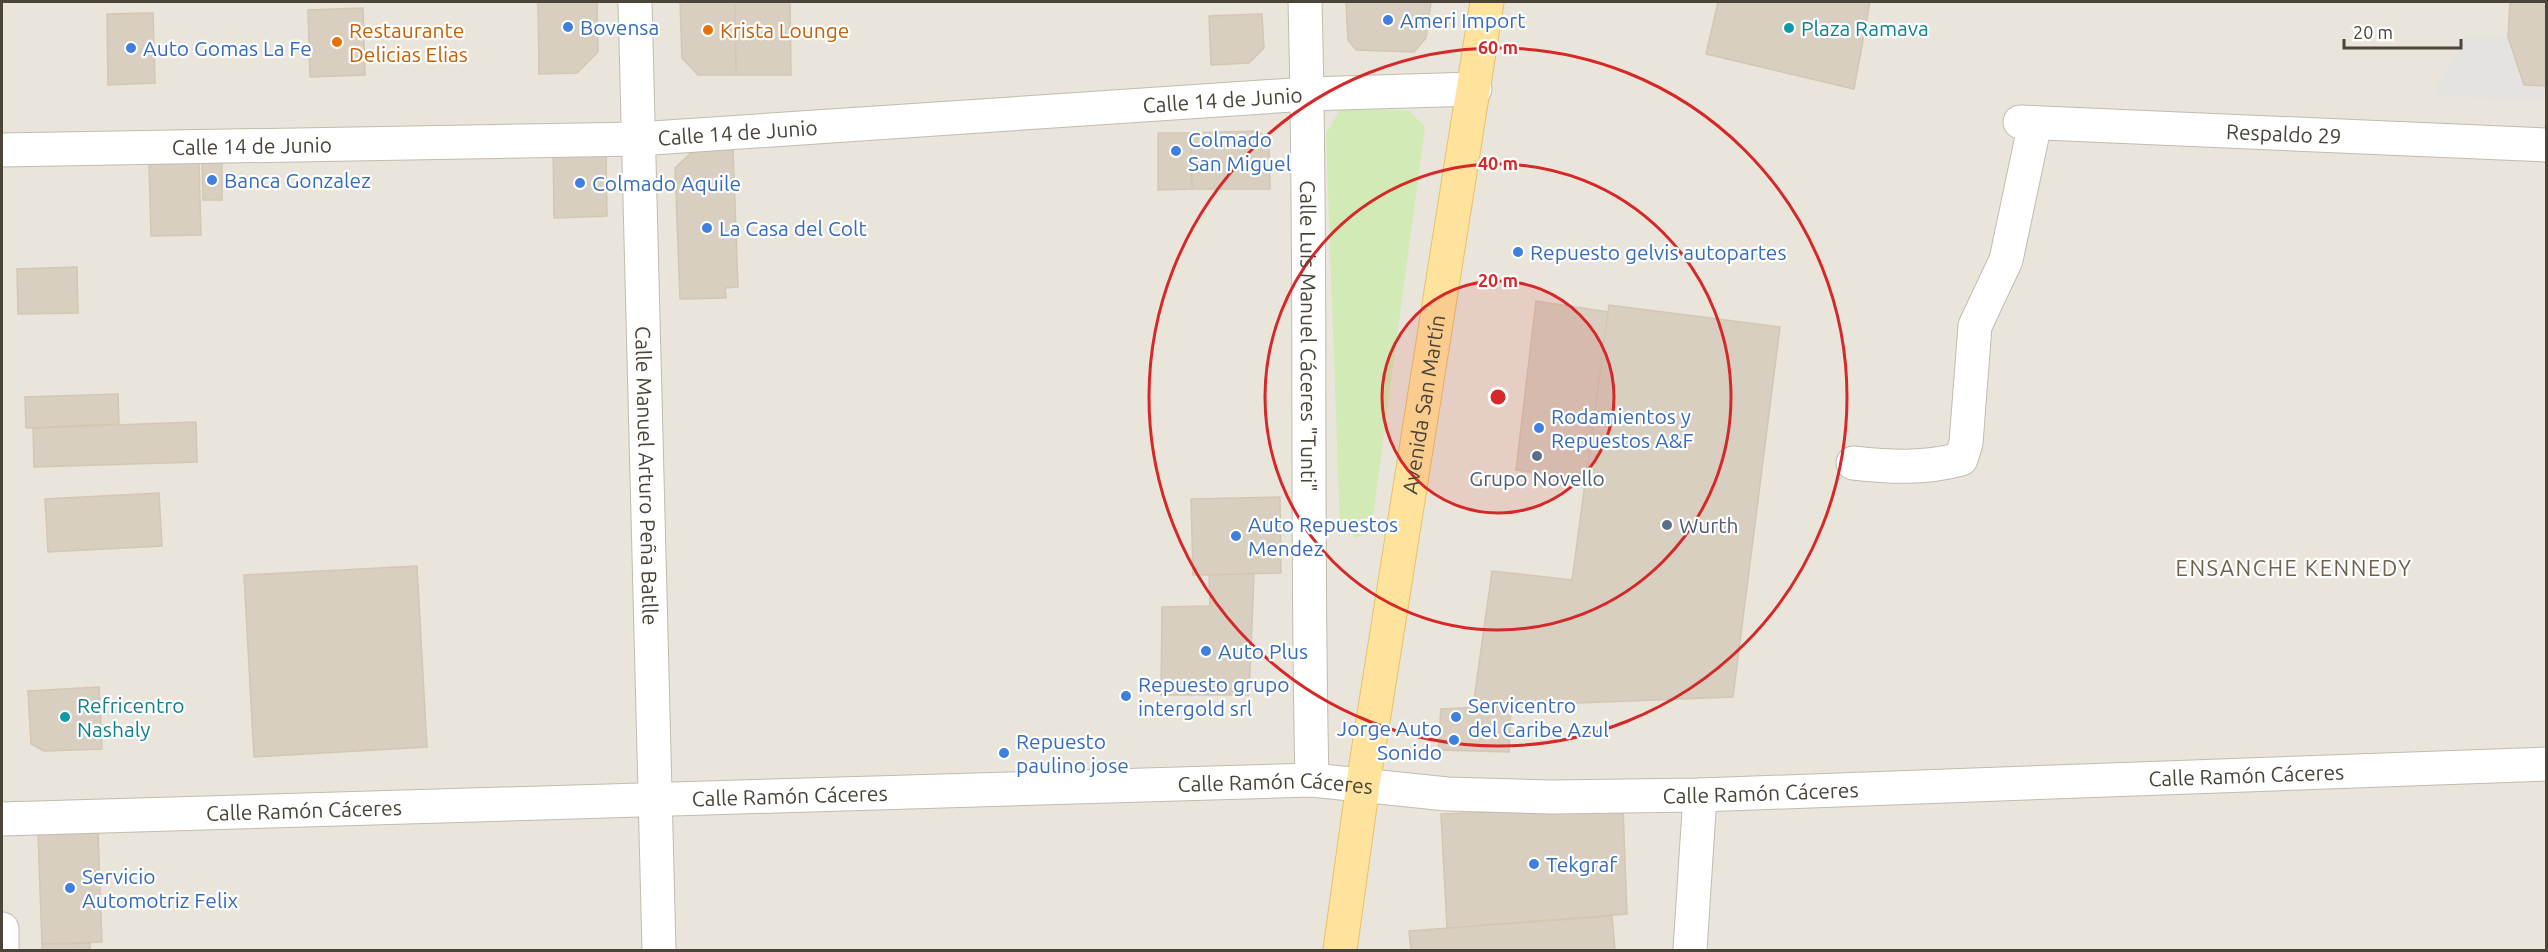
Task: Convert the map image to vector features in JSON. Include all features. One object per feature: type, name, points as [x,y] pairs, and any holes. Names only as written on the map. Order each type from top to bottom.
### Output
[{"type":"main road","name":"Avenida San Martín","points":[[1340,951],[1363,784],[1487,2]]},
{"type":"street","name":"Calle Manuel Arturo Peña Batlle","points":[[635,2],[659,951]]},
{"type":"street","name":"Calle Luis Manuel Cáceres \"Tunti\"","points":[[1305,2],[1308,606],[1312,780]]},
{"type":"street","name":"Calle 14 de Junio","points":[[2,150],[638,139],[1307,94],[1475,89]]},
{"type":"street","name":"Respaldo 29","points":[[1852,464],[1902,468],[1938,465],[1961,459],[1966,443],[1975,326],[2006,260],[2028,123],[2547,145]]},
{"type":"street","name":"Calle Ramón Cáceres","points":[[2,819],[1312,780],[1459,794],[1552,797],[1700,795],[2547,764]]},
{"type":"street","points":[[1690,951],[1700,795]]},
{"type":"street","points":[[2,929],[2,951]]},
{"type":"shaded area","points":[[2,2],[2546,2],[2546,950],[2,950]]},
{"type":"shaded area","points":[[2465,35],[2508,37],[2524,85],[2546,86],[2546,100],[2431,96]]},
{"type":"green space","points":[[1340,110],[1408,110],[1425,127],[1371,531],[1356,538],[1340,525],[1326,134]]},
{"type":"building","name":"Bovensa","points":[[538,2],[597,2],[598,52],[577,73],[539,74]]},
{"type":"building","name":"Krista Lounge","points":[[680,2],[735,2],[736,75],[698,75],[682,58]]},
{"type":"building","points":[[735,2],[790,2],[791,75],[736,75]]},
{"type":"building","name":"Ameri Import","points":[[1346,2],[1431,2],[1426,38],[1414,52],[1356,50],[1348,40]]},
{"type":"building","name":"Plaza Ramava","points":[[1718,2],[1870,2],[1854,89],[1706,54]]},
{"type":"building","points":[[2510,2],[2546,2],[2546,86],[2524,85],[2508,37]]},
{"type":"building","name":"Restaurante Delicias Elias","points":[[363,8],[365,75],[310,77],[308,10]]},
{"type":"building","name":"Auto Gomas La Fe","points":[[153,13],[155,83],[108,85],[107,14]]},
{"type":"building","points":[[1262,14],[1264,48],[1249,63],[1211,65],[1209,16]]},
{"type":"building","points":[[1258,131],[1269,139],[1270,189],[1192,189],[1191,133]]},
{"type":"building","points":[[1158,133],[1191,133],[1192,189],[1158,190]]},
{"type":"building","name":"Colmado Aquile","points":[[553,142],[606,151],[607,216],[554,218]]},
{"type":"building","name":"La Casa del Colt","points":[[733,148],[738,287],[725,288],[726,298],[680,299],[675,168],[694,150]]},
{"type":"building","name":"Banca Gonzalez","points":[[202,160],[222,160],[222,200],[203,200]]},
{"type":"building","points":[[199,162],[201,235],[151,236],[149,164]]},
{"type":"building","points":[[77,267],[78,313],[18,314],[17,269]]},
{"type":"building","points":[[1536,301],[1608,312],[1586,480],[1516,470]]},
{"type":"building","name":"Wurth","points":[[1609,305],[1780,327],[1733,697],[1473,707],[1492,571],[1572,580]]},
{"type":"building","points":[[118,394],[119,424],[26,428],[25,397]]},
{"type":"building","points":[[196,422],[197,462],[34,467],[33,428]]},
{"type":"building","points":[[159,493],[162,546],[48,552],[45,499]]},
{"type":"building","name":"Auto Repuestos Mendez","points":[[1280,497],[1281,573],[1193,575],[1191,499]]},
{"type":"building","points":[[417,566],[427,747],[254,757],[244,575]]},
{"type":"building","name":"Auto Plus","points":[[1254,574],[1249,695],[1161,695],[1162,607],[1210,606],[1209,575]]},
{"type":"building","name":"Refricentro Nashaly","points":[[99,687],[102,749],[44,751],[31,744],[28,691]]},
{"type":"building","points":[[1511,706],[1509,752],[1438,750],[1441,709]]},
{"type":"building","name":"Tekgraf","points":[[1623,808],[1627,914],[1447,928],[1441,814]]},
{"type":"building","name":"Servicio Automotriz Felix","points":[[98,831],[102,942],[42,944],[38,834]]},
{"type":"building","points":[[1612,916],[1615,950],[1411,950],[1409,931]]},
{"type":"building","points":[[90,943],[90,950],[42,950],[42,944]]},
{"type":"place","name":"Ameri Import","points":[[1388,20]]},
{"type":"place","name":"Bovensa","points":[[568,27]]},
{"type":"place","name":"Plaza Ramava","points":[[1789,28]]},
{"type":"place","name":"Krista Lounge","points":[[708,30]]},
{"type":"place","name":"Restaurante Delicias Elias","points":[[337,42]]},
{"type":"place","name":"Auto Gomas La Fe","points":[[131,48]]},
{"type":"place","name":"Colmado San Miguel","points":[[1176,151]]},
{"type":"place","name":"Banca Gonzalez","points":[[212,180]]},
{"type":"place","name":"Colmado Aquile","points":[[580,183]]},
{"type":"place","name":"La Casa del Colt","points":[[707,228]]},
{"type":"place","name":"Repuesto gelvis autopartes","points":[[1518,252]]},
{"type":"place","name":"Rodamientos y Repuestos A&F","points":[[1539,428]]},
{"type":"place","name":"Grupo Novello","points":[[1537,456]]},
{"type":"place","name":"Wurth","points":[[1667,525]]},
{"type":"place","name":"Auto Repuestos Mendez","points":[[1236,536]]},
{"type":"place","name":"Auto Plus","points":[[1206,651]]},
{"type":"place","name":"Repuesto grupo intergold srl","points":[[1126,696]]},
{"type":"place","name":"Refricentro Nashaly","points":[[65,717]]},
{"type":"place","name":"Servicentro del Caribe Azul","points":[[1456,717]]},
{"type":"place","name":"Jorge Auto Sonido","points":[[1454,740]]},
{"type":"place","name":"Repuesto paulino jose","points":[[1004,753]]},
{"type":"place","name":"Tekgraf","points":[[1534,864]]},
{"type":"place","name":"Servicio Automotriz Felix","points":[[70,888]]},
{"type":"district","name":"ENSANCHE KENNEDY","points":[[2294,567]]}]
